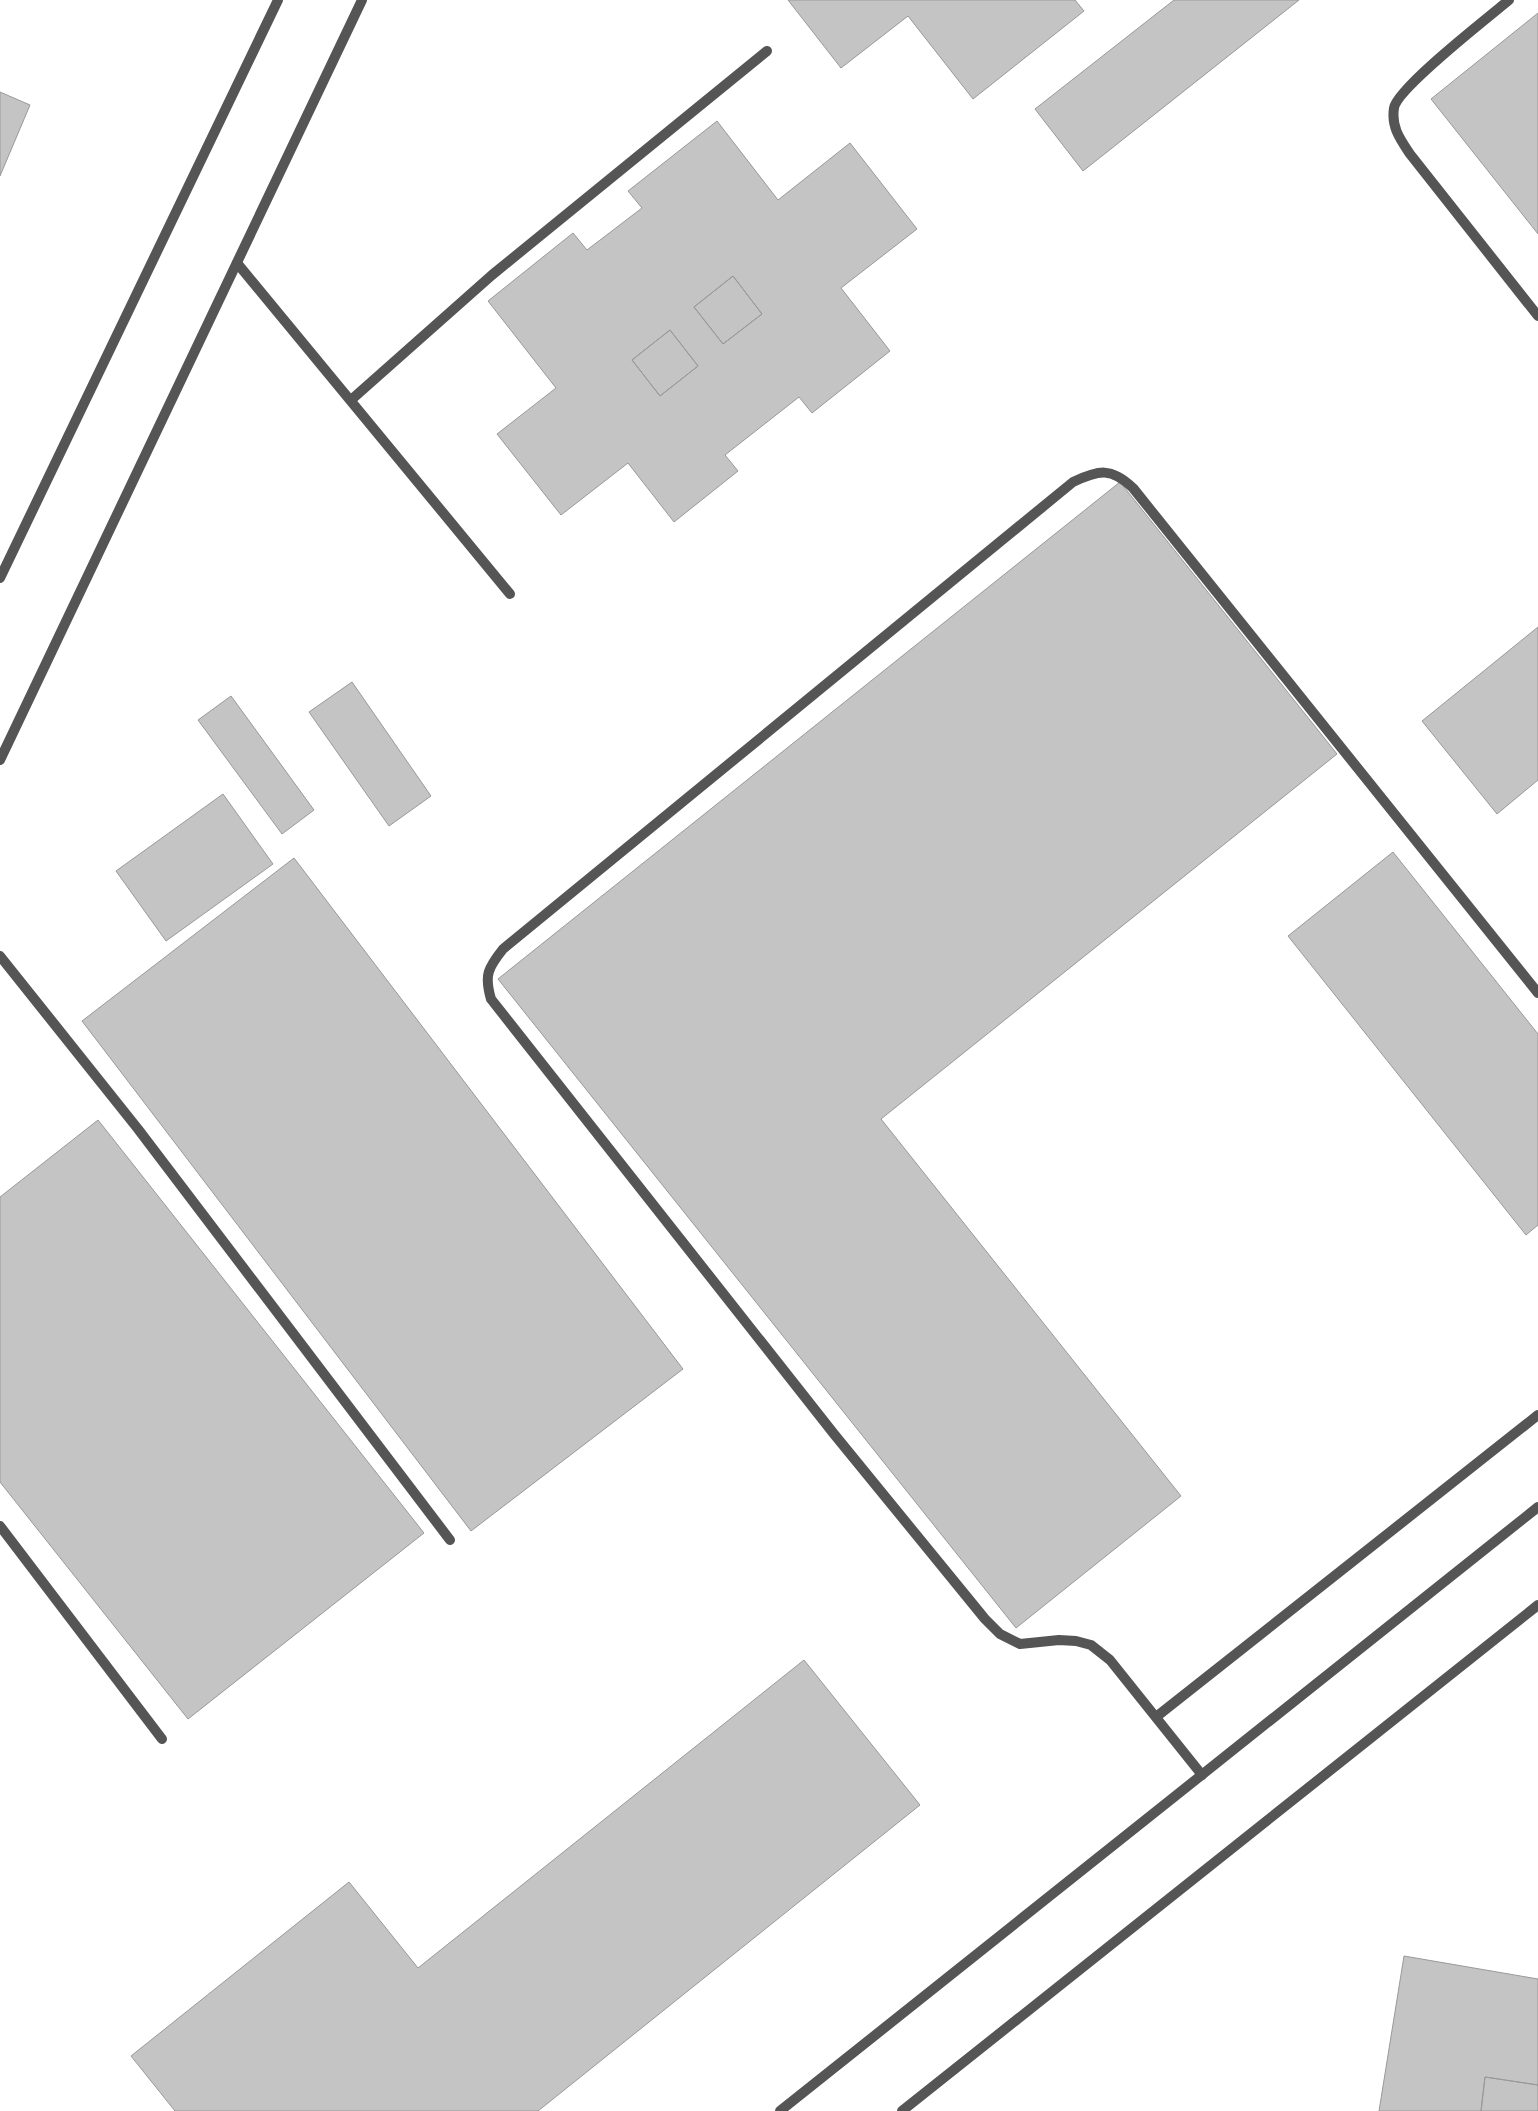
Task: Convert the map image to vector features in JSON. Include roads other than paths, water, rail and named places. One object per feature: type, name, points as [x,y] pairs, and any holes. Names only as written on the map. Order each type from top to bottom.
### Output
[{"type":"street","points":[[0,578],[278,0]]},
{"type":"street","points":[[0,760],[362,0]]},
{"type":"street","points":[[1508,0],[1409,87],[1394,106],[1394,130],[1410,154],[1538,316]]},
{"type":"street","points":[[351,400],[492,276],[767,51]]},
{"type":"street","points":[[237,263],[510,594]]},
{"type":"street","points":[[1202,1775],[1110,1660],[1092,1645],[1059,1640],[1020,1644],[1000,1634],[985,1619],[834,1434],[491,999],[486,982],[490,965],[503,949],[1073,482],[1094,472],[1109,472],[1120,476],[1133,488],[1538,993]]},
{"type":"street","points":[[0,956],[138,1129],[450,1540]]},
{"type":"street","points":[[1156,1717],[1538,1415]]},
{"type":"street","points":[[780,2111],[1538,1507]]},
{"type":"street","points":[[0,1526],[162,1739]]},
{"type":"street","points":[[902,2111],[1538,1605]]}]
